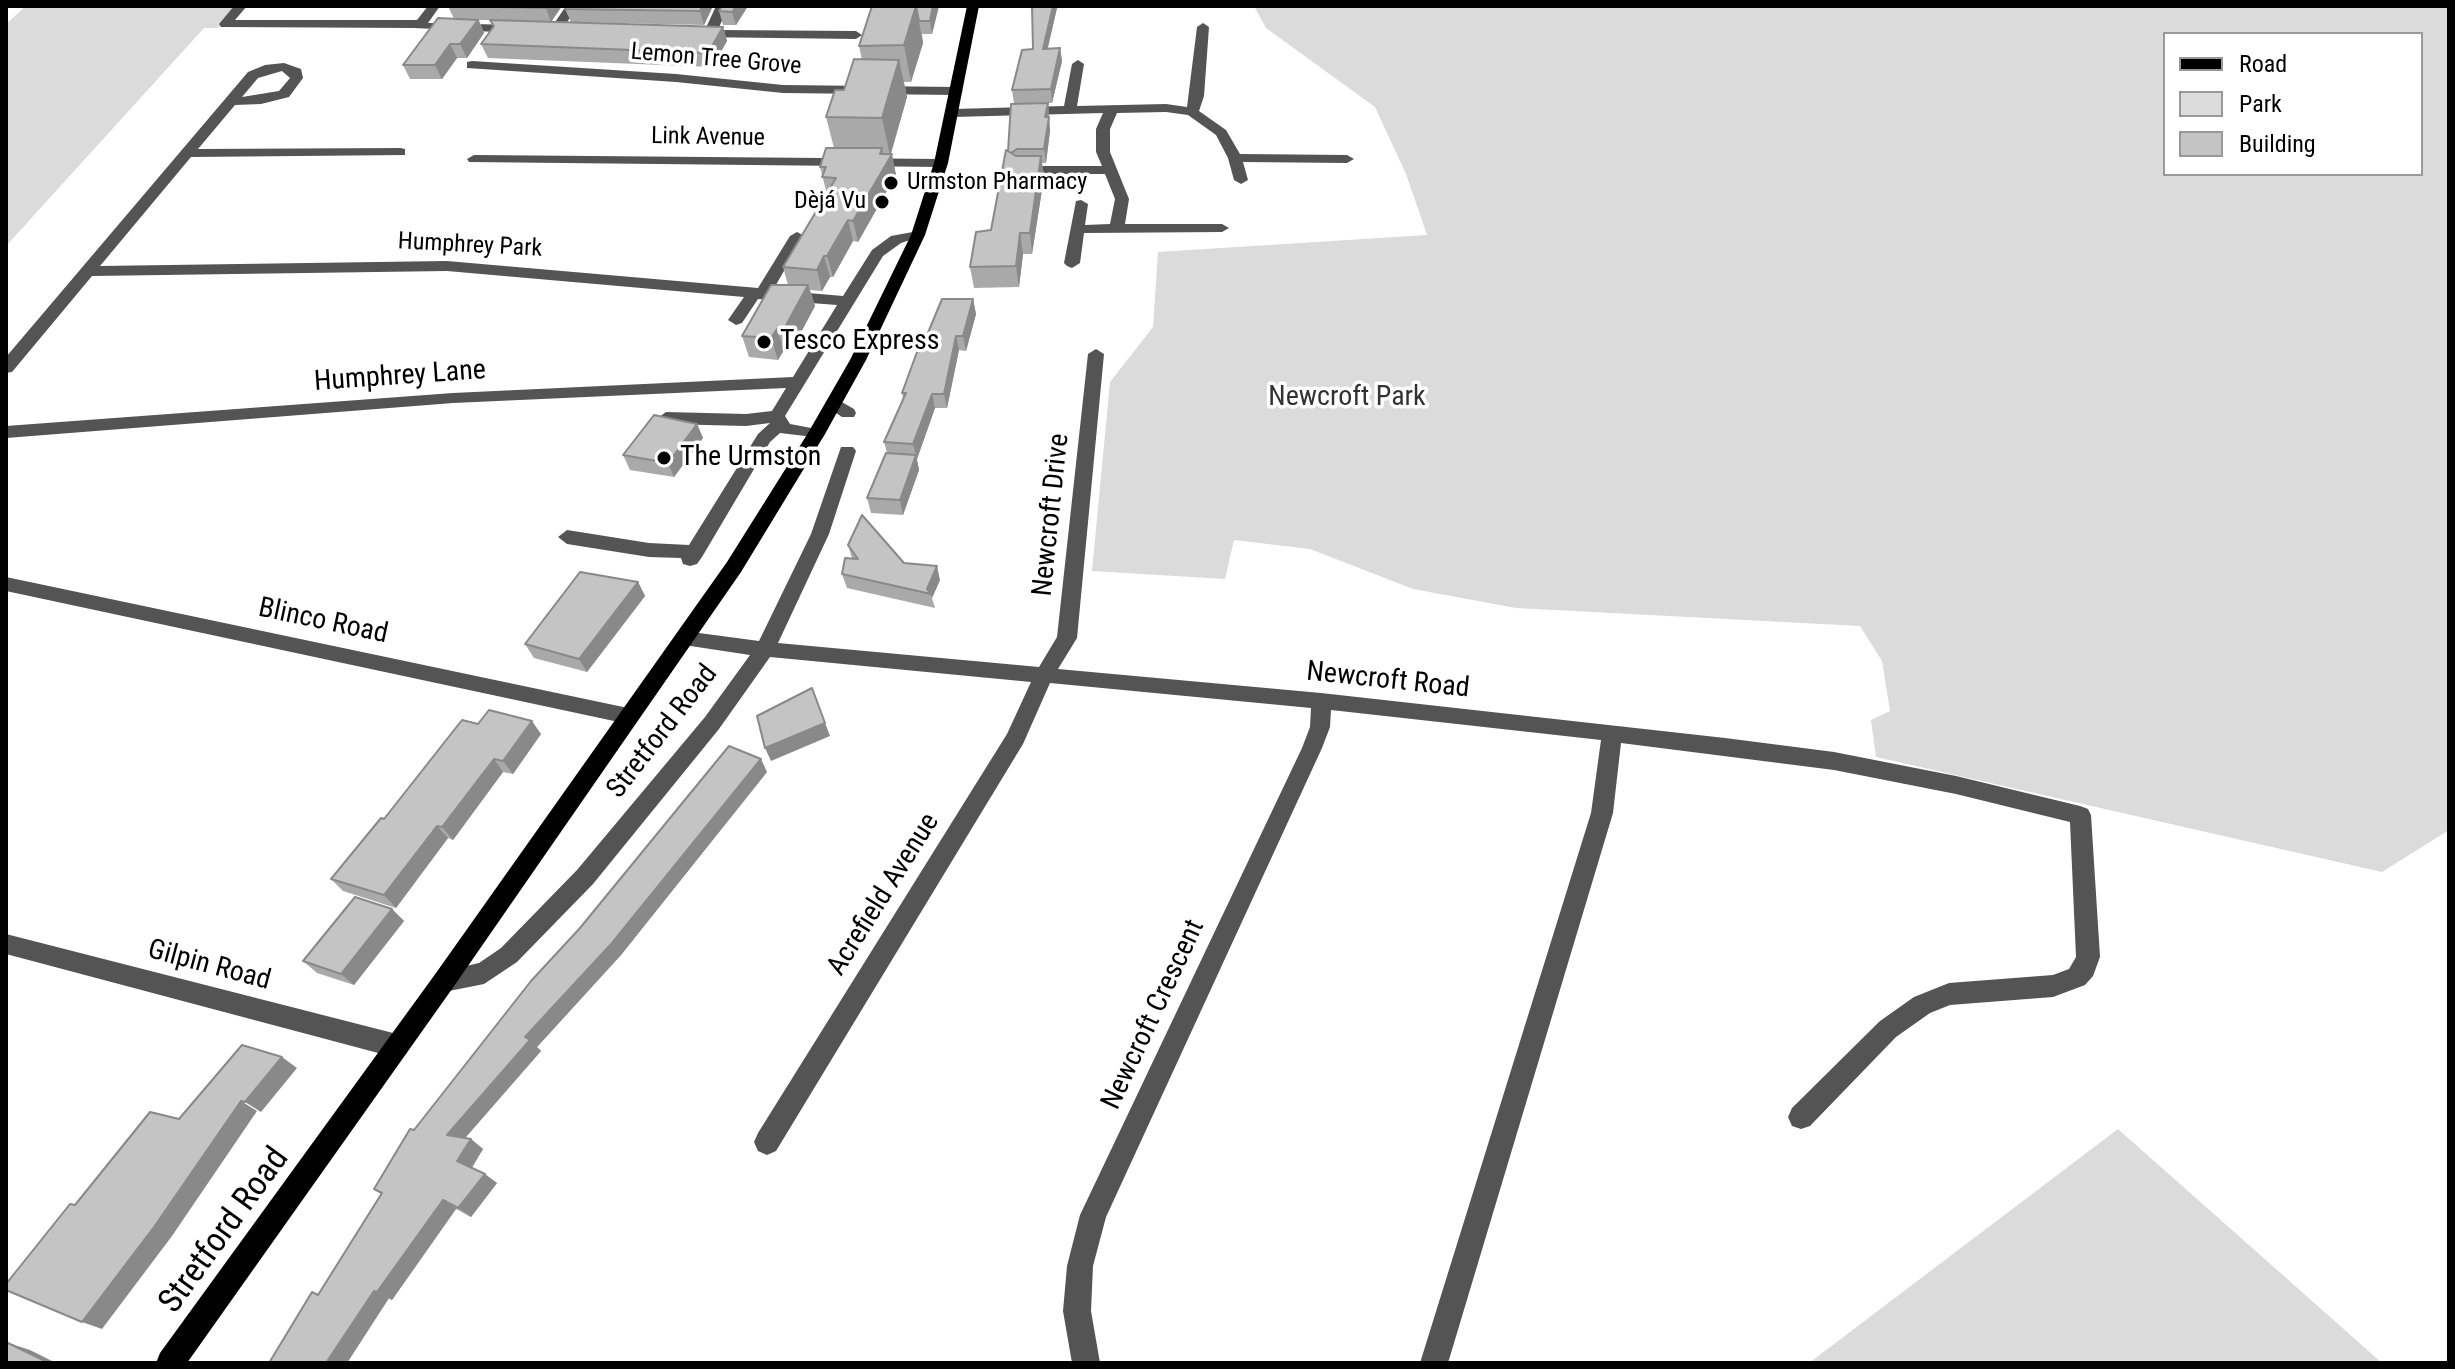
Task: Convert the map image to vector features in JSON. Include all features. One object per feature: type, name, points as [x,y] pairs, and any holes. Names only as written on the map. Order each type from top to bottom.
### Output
[{"type":"main road","name":"Stretford Road","points":[[170,1363],[444,981],[734,567],[816,434],[841,408],[858,360],[918,235],[941,163],[973,6]]},
{"type":"street","points":[[241,6],[225,24],[420,24],[525,30]]},
{"type":"street","points":[[420,24],[434,6]]},
{"type":"street","points":[[555,31],[572,6]]},
{"type":"street","points":[[710,34],[722,6]]},
{"type":"street","points":[[1192,112],[1197,96],[1203,27]]},
{"type":"street","points":[[540,30],[571,31]]},
{"type":"street","points":[[679,33],[856,35]]},
{"type":"street","points":[[462,79],[484,47]]},
{"type":"street","points":[[1070,110],[1078,64]]},
{"type":"street","name":"Lemon Tree Grove","points":[[472,65],[676,78],[783,89],[956,91]]},
{"type":"street","points":[[6,368],[233,101]]},
{"type":"street","points":[[953,113],[1166,108],[1192,112],[1221,133],[1235,158],[1241,180]]},
{"type":"street","points":[[1112,109],[1103,129],[1103,152],[1122,199],[1117,229]]},
{"type":"street","points":[[188,153],[400,152]]},
{"type":"street","points":[[1235,158],[1347,159]]},
{"type":"street","name":"Link Avenue","points":[[474,159],[941,163]]},
{"type":"street","points":[[1019,170],[1110,170]]},
{"type":"street","points":[[1072,263],[1081,204]]},
{"type":"street","points":[[1079,229],[1222,228]]},
{"type":"street","points":[[567,537],[693,556],[764,438],[778,421],[877,253],[885,245],[918,235]]},
{"type":"street","points":[[736,320],[758,294],[797,236]]},
{"type":"street","name":"Humphrey Park","points":[[88,271],[447,266],[848,301]]},
{"type":"street","name":"Newcroft Drive","points":[[1044,675],[1067,638],[1096,354]]},
{"type":"street","name":"Humphrey Lane","points":[[6,432],[453,398],[799,382]]},
{"type":"street","points":[[666,418],[778,421],[786,429],[816,434]]},
{"type":"street","name":"Stretford Road","points":[[444,981],[484,973],[509,955],[585,877],[712,723],[765,649],[820,534],[847,451]]},
{"type":"street","name":"Blinco Road","points":[[6,584],[628,716]]},
{"type":"street","name":"Newcroft Road","points":[[684,638],[765,649],[1321,701],[1834,761],[1956,785],[2080,815],[2088,957],[2077,977],[2053,986],[1949,994],[1922,1005],[1888,1029],[1801,1117]]},
{"type":"street","name":"Acrefield Avenue","points":[[767,1142],[1016,738],[1044,675]]},
{"type":"street","name":"Newcroft Crescent","points":[[1086,1363],[1077,1311],[1080,1266],[1093,1215],[1312,748],[1320,727],[1321,701]]},
{"type":"street","points":[[1434,1363],[1602,813],[1612,734]]},
{"type":"street","name":"Gilpin Road","points":[[6,944],[397,1046]]},
{"type":"green space","points":[[26,6],[238,6],[218,28],[204,28],[6,246],[6,24]]},
{"type":"green space","name":"Newcroft Park","points":[[1254,6],[2449,6],[2449,830],[2382,872],[1876,757],[1871,720],[1890,711],[1882,661],[1860,626],[1516,608],[1413,589],[1310,549],[1234,540],[1225,579],[1092,571],[1110,382],[1153,327],[1158,252],[1427,235],[1406,174],[1375,107],[1266,28]]},
{"type":"green space","points":[[2118,1129],[2382,1363],[1809,1363]]},
{"type":"building","points":[[448,6],[548,6],[546,8]]},
{"type":"building","points":[[567,6],[702,6],[700,11],[565,9]]},
{"type":"building","points":[[722,6],[736,6],[732,12],[719,11]]},
{"type":"building","points":[[872,6],[916,6],[904,45],[859,46]]},
{"type":"building","points":[[916,6],[933,6],[930,21],[919,21]]},
{"type":"building","points":[[1032,6],[1053,6],[1043,49],[1060,48],[1051,89],[1012,90],[1022,50],[1033,49]]},
{"type":"building","points":[[438,18],[478,20],[460,44],[450,44],[435,65],[403,65]]},
{"type":"building","points":[[490,20],[723,27],[708,53],[481,44],[494,26]]},
{"type":"building","points":[[854,59],[899,60],[882,118],[826,117],[835,90],[844,90]]},
{"type":"building","points":[[1048,103],[1044,149],[1008,151],[1011,104]]},
{"type":"building","points":[[826,148],[882,148],[880,154],[892,154],[853,221],[848,220],[817,270],[783,267],[836,178],[822,177],[826,167],[820,167]]},
{"type":"building","points":[[1006,150],[1016,156],[1041,156],[1030,233],[1020,233],[1016,266],[970,267],[976,232],[991,230]]},
{"type":"building","points":[[771,285],[808,285],[784,329],[777,329],[771,338],[742,336]]},
{"type":"building","points":[[942,299],[973,299],[963,336],[956,336],[944,394],[932,394],[913,444],[884,442],[906,393],[902,393],[917,352],[920,352]]},
{"type":"building","points":[[654,415],[697,424],[668,463],[623,455]]},
{"type":"building","points":[[886,453],[916,455],[900,500],[867,498]]},
{"type":"building","points":[[862,515],[904,563],[937,566],[927,589],[931,594],[842,574],[845,558],[858,559],[848,545]]},
{"type":"building","points":[[580,572],[638,582],[579,659],[525,644]]},
{"type":"building","points":[[812,688],[825,723],[765,748],[757,716]]},
{"type":"building","points":[[489,710],[532,721],[503,761],[494,759],[442,827],[437,826],[384,895],[331,879],[381,818],[384,819],[462,720],[478,724]]},
{"type":"building","points":[[729,746],[761,759],[612,943],[525,1037],[530,1040],[447,1135],[471,1139],[457,1161],[485,1174],[458,1208],[443,1200],[377,1292],[374,1291],[326,1363],[269,1363],[312,1292],[318,1295],[382,1193],[374,1189],[410,1129],[414,1130],[531,981],[580,928]]},
{"type":"building","points":[[355,897],[392,909],[341,974],[303,961]]},
{"type":"building","points":[[242,1045],[282,1057],[245,1102],[241,1101],[154,1227],[82,1322],[6,1290],[6,1284],[70,1204],[75,1205],[150,1112],[179,1119]]},
{"type":"building","points":[[8,1343],[43,1360],[42,1363],[6,1363]]},
{"type":"place","name":"Urmston Pharmacy","points":[[891,183]]},
{"type":"place","name":"Dèjá Vu","points":[[882,202]]},
{"type":"place","name":"Tesco Express","points":[[764,342]]},
{"type":"place","name":"The Urmston","points":[[664,458]]}]
